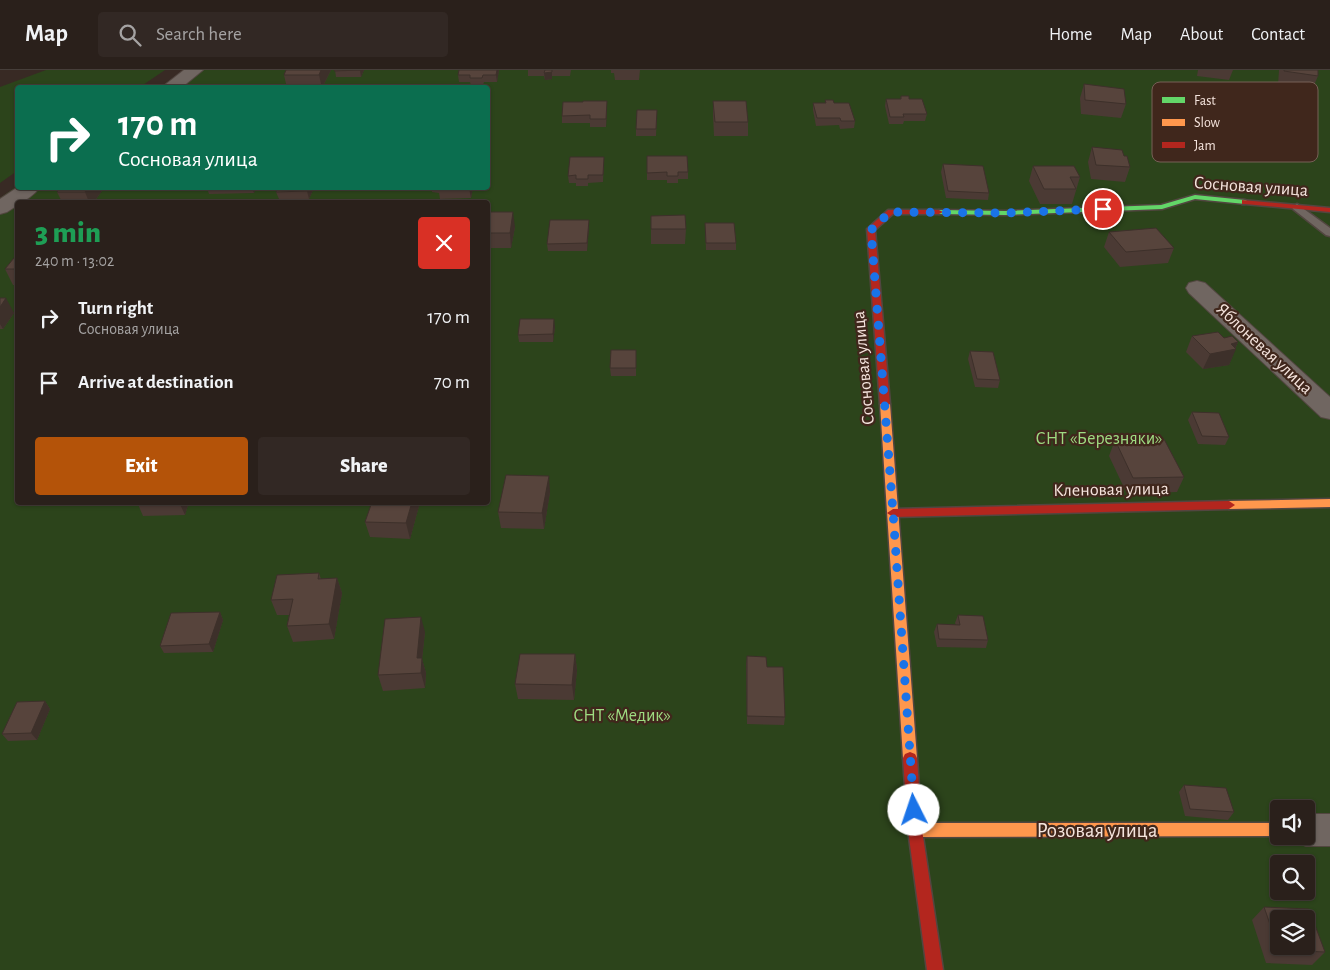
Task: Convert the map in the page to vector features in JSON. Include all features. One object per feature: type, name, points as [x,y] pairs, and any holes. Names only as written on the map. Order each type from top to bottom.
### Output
[{"type":"street","points":[[173,85],[195,70]]},
{"type":"street","points":[[0,208],[26,190]]},
{"type":"street","name":"Сосновая улица","points":[[935,970],[915,830],[871,230],[890,212],[1005,213],[1162,207],[1195,197],[1330,210]]},
{"type":"street","name":"Яблоневая улица","points":[[1197,288],[1330,411]]},
{"type":"street","name":"Кленовая улица","points":[[893,512],[1330,503]]},
{"type":"street","name":"Розовая улица","points":[[915,830],[1270,830]]},
{"type":"street","points":[[1315,830],[1330,830]]},
{"type":"lane","points":[[1297,207],[1330,233]]},
{"type":"green space","points":[[46,70],[165,70],[143,85],[15,85],[15,172],[0,183],[0,87]]},
{"type":"green space","name":"СНТ «Медик»","points":[[185,70],[1330,70],[1330,970],[0,970],[0,198],[15,187],[15,190],[490,190],[490,85],[163,85]]},
{"type":"building","points":[[286,70],[321,70],[319,75],[284,75]]},
{"type":"building","points":[[459,70],[497,70],[496,75],[470,78],[470,75],[458,75]]},
{"type":"building","points":[[545,70],[552,70],[552,72],[544,73]]},
{"type":"building","points":[[1318,70],[1318,76],[1284,71]]},
{"type":"building","points":[[1084,84],[1124,89],[1126,104],[1085,100]]},
{"type":"building","points":[[901,96],[909,96],[909,99],[922,99],[927,114],[903,114],[904,117],[890,117],[886,99],[901,99]]},
{"type":"building","points":[[825,100],[833,100],[834,103],[849,103],[855,121],[841,121],[840,118],[817,118],[813,103],[826,103]]},
{"type":"building","points":[[607,101],[606,119],[590,119],[590,115],[562,116],[563,102]]},
{"type":"building","points":[[713,101],[746,101],[748,122],[715,122]]},
{"type":"building","points":[[637,110],[657,110],[656,129],[636,129]]},
{"type":"building","points":[[1092,147],[1122,150],[1124,156],[1127,156],[1130,167],[1096,165]]},
{"type":"building","points":[[647,156],[687,156],[688,172],[678,172],[678,176],[667,176],[667,172],[647,173]]},
{"type":"building","points":[[570,157],[604,157],[603,175],[588,175],[588,179],[576,179],[576,175],[568,176]]},
{"type":"building","points":[[943,164],[983,166],[989,193],[948,191]]},
{"type":"building","points":[[1033,166],[1074,166],[1080,177],[1070,177],[1076,189],[1044,189]]},
{"type":"building","points":[[59,190],[86,190],[85,192],[57,192]]},
{"type":"building","points":[[277,190],[308,190],[307,191],[276,192]]},
{"type":"building","points":[[490,212],[513,212],[510,233],[490,233]]},
{"type":"building","points":[[685,215],[686,229],[651,229],[651,216]]},
{"type":"building","points":[[550,220],[589,220],[587,243],[547,244]]},
{"type":"building","points":[[705,223],[734,223],[736,243],[706,243]]},
{"type":"building","points":[[1156,228],[1174,248],[1126,252],[1109,232]]},
{"type":"building","points":[[15,257],[15,269],[5,269]]},
{"type":"building","points":[[0,298],[6,298],[0,307]]},
{"type":"building","points":[[520,319],[554,319],[553,334],[518,335]]},
{"type":"building","points":[[1218,332],[1224,338],[1232,336],[1238,342],[1231,344],[1236,349],[1210,354],[1192,336]]},
{"type":"building","points":[[611,350],[636,350],[636,368],[610,368]]},
{"type":"building","points":[[970,351],[993,352],[1000,380],[977,379]]},
{"type":"building","points":[[1192,412],[1219,413],[1229,437],[1202,436]]},
{"type":"building","points":[[1164,439],[1184,477],[1133,478],[1115,440]]},
{"type":"building","points":[[506,475],[549,476],[542,513],[498,512]]},
{"type":"building","points":[[371,505],[411,505],[406,523],[365,522]]},
{"type":"building","points":[[319,573],[318,579],[337,578],[329,624],[287,626],[293,599],[271,600],[277,575]]},
{"type":"building","points":[[220,612],[209,644],[160,646],[171,613]]},
{"type":"building","points":[[958,615],[983,616],[988,640],[939,639],[937,624],[960,625]]},
{"type":"building","points":[[421,617],[417,658],[422,658],[421,673],[378,675],[385,619]]},
{"type":"building","points":[[520,654],[575,654],[572,685],[515,684]]},
{"type":"building","points":[[747,656],[766,657],[767,667],[783,667],[785,717],[747,716]]},
{"type":"building","points":[[45,701],[31,733],[2,734],[17,702]]},
{"type":"building","points":[[1184,785],[1226,788],[1234,812],[1190,809]]},
{"type":"building","points":[[1264,907],[1309,909],[1270,910],[1270,924]]},
{"type":"building","points":[[1315,925],[1325,952],[1315,952]]},
{"type":"traffic: fast","points":[[939,212],[1005,213],[1162,207],[1195,197],[1245,202]]},
{"type":"traffic: slow","points":[[885,404],[910,758]]},
{"type":"traffic: slow","points":[[1229,505],[1330,503]]},
{"type":"traffic: slow","points":[[915,830],[1270,830]]},
{"type":"traffic: jam","points":[[1245,202],[1330,210]]},
{"type":"traffic: jam","points":[[885,404],[871,229],[891,212],[939,212]]},
{"type":"traffic: jam","points":[[893,513],[1229,505]]},
{"type":"traffic: jam","points":[[910,758],[915,830],[935,970]]},
{"type":"route","points":[[914,810],[871,230],[890,212],[1005,213],[1103,209]]},
{"type":"park label","name":"СНТ «Березняки»","points":[[1099,439]]}]
